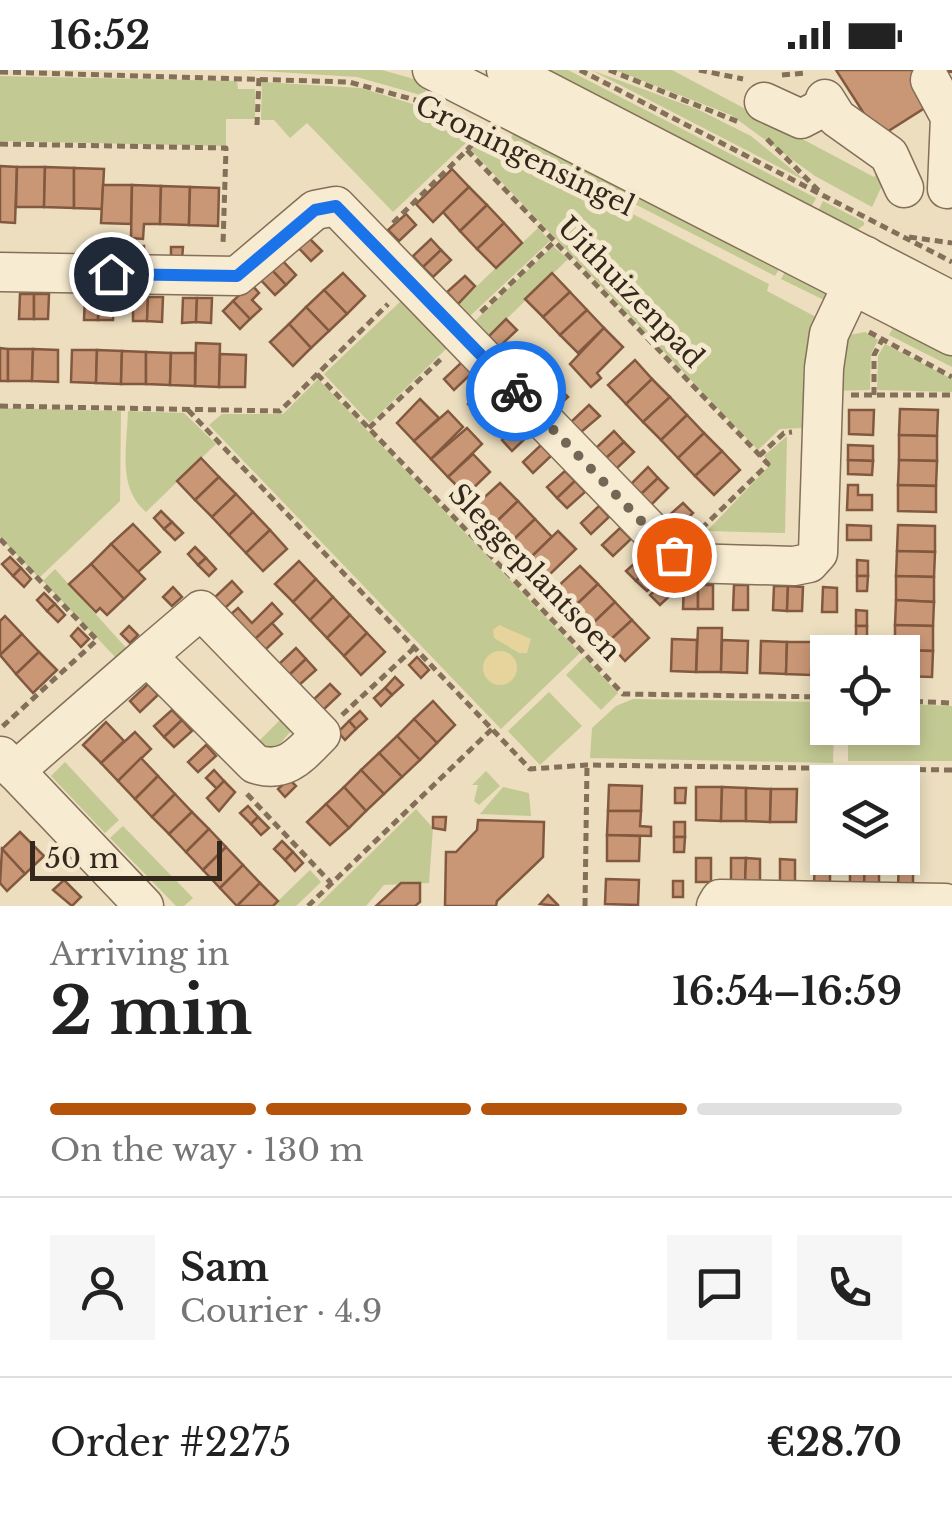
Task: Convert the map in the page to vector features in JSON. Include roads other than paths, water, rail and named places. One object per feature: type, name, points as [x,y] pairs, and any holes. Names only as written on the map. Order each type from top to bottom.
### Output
[{"type":"street","name":"Groningensingel","points":[[506,70],[852,285],[952,301]]},
{"type":"street","points":[[930,80],[950,117],[947,189]]},
{"type":"street","name":"Groningensingel","points":[[429,87],[476,96],[952,336]]},
{"type":"street","points":[[756,120],[800,119],[826,102],[847,127],[889,154],[904,188]]},
{"type":"street","points":[[0,272],[237,276],[315,210],[336,206],[674,555],[688,563],[809,563],[818,553],[829,334],[852,285]]},
{"type":"street","points":[[124,900],[8,763],[148,656],[201,610],[321,734],[286,767],[272,770],[256,764],[148,656]]},
{"type":"street","points":[[716,906],[720,900],[947,897]]}]
